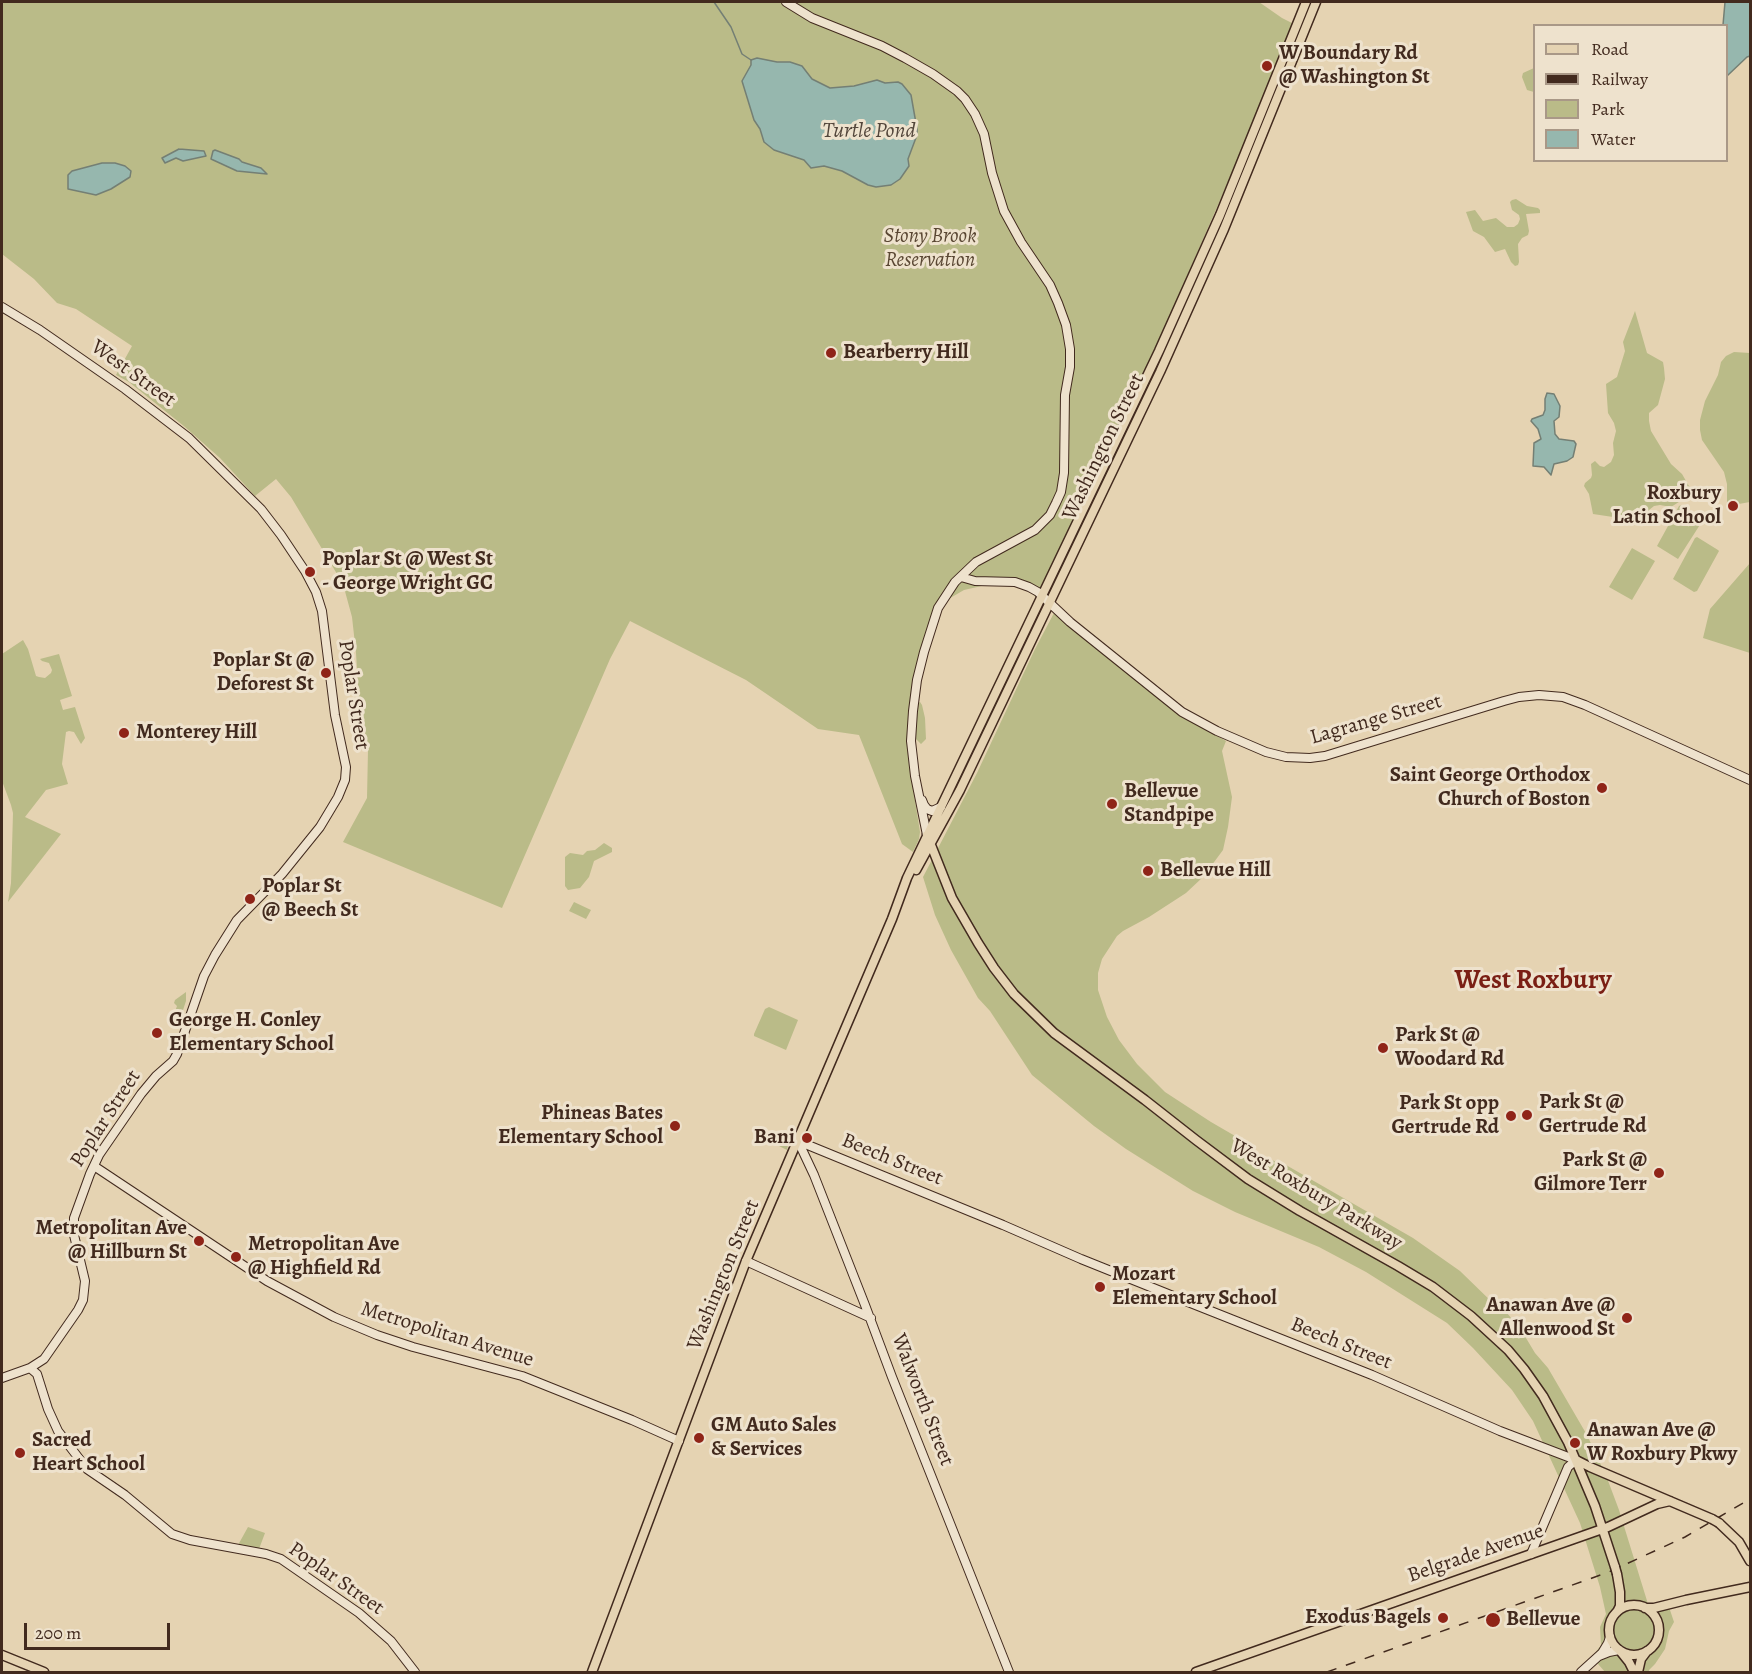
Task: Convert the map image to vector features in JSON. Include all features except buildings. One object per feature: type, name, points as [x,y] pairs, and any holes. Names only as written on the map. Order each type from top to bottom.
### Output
[{"type":"main road","name":"Washington Street","points":[[592,1672],[746,1261],[900,896],[927,835],[1160,351],[1220,215],[1306,2]]},
{"type":"main road","name":"Washington Street","points":[[900,896],[960,790],[1160,372],[1224,229],[1316,2]]},
{"type":"main road","name":"West Roxbury Parkway","points":[[927,835],[952,898],[982,950],[1014,994],[1046,1026],[1248,1179],[1413,1275],[1471,1316],[1502,1344],[1530,1377],[1556,1419],[1576,1460],[1616,1570],[1620,1588],[1620,1604],[1617,1612]]},
{"type":"main road","name":"Beech Street","points":[[1576,1460],[1670,1501]]},
{"type":"main road","points":[[1670,1501],[1715,1521],[1735,1538],[1750,1561]]},
{"type":"main road","name":"Belgrade Avenue","points":[[1196,1672],[1603,1529],[1657,1504],[1670,1501]]},
{"type":"main road","points":[[1636,1672],[1612,1643],[1610,1637],[1610,1625],[1617,1612],[1625,1607],[1654,1608],[1750,1587]]},
{"type":"main road","points":[[1620,1588],[1627,1598],[1655,1617],[1659,1627]]},
{"type":"main road","points":[[1636,1672],[1641,1659],[1657,1639],[1664,1611],[1672,1604]]},
{"type":"main road","points":[[1620,1651],[1634,1655],[1648,1651]]},
{"type":"main road","points":[[2,1655],[44,1672]]},
{"type":"street","points":[[786,2],[812,18],[882,46],[933,74],[965,99],[984,134],[1004,211],[1021,242],[1050,285],[1066,325],[1070,367],[1065,395],[1064,473],[1061,492],[1050,515],[1035,530],[976,562],[961,577],[949,590],[938,608],[929,634],[917,680],[911,735],[915,776],[927,835]]},
{"type":"street","name":"West Street","points":[[2,307],[47,334],[142,401],[189,438],[234,481]]},
{"type":"street","name":"Poplar Street","points":[[234,481],[281,534],[316,592],[322,611],[335,715],[346,767],[345,780],[338,797],[320,827],[300,853],[237,920],[204,976],[177,1054],[145,1089],[93,1166],[74,1218],[74,1235],[85,1281],[83,1300],[49,1354],[30,1368],[37,1374],[58,1431],[87,1469],[125,1495],[172,1534],[190,1540],[266,1554],[281,1559],[359,1613],[391,1641],[415,1672]]},
{"type":"street","points":[[961,577],[975,581],[1015,582],[1029,587],[1042,596]]},
{"type":"street","name":"Lagrange Street","points":[[1042,596],[1182,712],[1217,731],[1266,752],[1286,757],[1325,756],[1504,701],[1539,695],[1563,697],[1585,705],[1750,780]]},
{"type":"street","points":[[915,776],[924,806],[932,810],[941,807]]},
{"type":"street","name":"Beech Street","points":[[798,1142],[1004,1225],[1081,1259],[1372,1375],[1500,1431],[1576,1460]]},
{"type":"street","name":"Walworth Street","points":[[798,1142],[871,1318],[892,1377],[1009,1672]]},
{"type":"street","name":"Metropolitan Avenue","points":[[93,1166],[267,1281],[334,1317],[413,1347],[522,1376],[679,1441]]},
{"type":"street","points":[[746,1261],[871,1318]]},
{"type":"street","points":[[2,1378],[30,1368]]},
{"type":"street","points":[[1531,1554],[1568,1467],[1576,1460]]},
{"type":"street","points":[[1581,1672],[1598,1657],[1608,1644],[1610,1637]]},
{"type":"street","points":[[1598,1657],[1609,1652],[1620,1651]]},
{"type":"green space","name":"Stony Brook Reservation","points":[[2,2],[1259,2],[1296,25],[1152,357],[1037,599],[1031,592],[1017,585],[986,585],[964,590],[945,601],[934,626],[916,686],[914,757],[910,769],[920,832],[913,852],[902,844],[859,735],[818,729],[746,680],[630,621],[610,659],[502,908],[343,842],[367,798],[368,750],[359,702],[352,617],[343,584],[291,497],[276,479],[255,496],[220,458],[185,427],[129,382],[116,375],[132,346],[76,309],[57,303],[34,279],[2,254]]},
{"type":"green space","points":[[1533,68],[1533,92],[1527,90],[1522,77],[1523,73]]},
{"type":"green space","points":[[1516,199],[1527,206],[1538,208],[1540,213],[1526,214],[1529,231],[1528,235],[1518,244],[1519,262],[1515,266],[1505,249],[1495,252],[1484,237],[1473,231],[1466,212],[1475,210],[1483,221],[1496,218],[1507,227],[1514,227],[1520,219],[1519,215],[1512,210],[1510,202]]},
{"type":"green space","points":[[1635,311],[1647,353],[1663,362],[1664,368],[1665,379],[1658,405],[1649,413],[1651,431],[1671,464],[1682,474],[1693,493],[1671,507],[1654,506],[1649,510],[1646,525],[1635,516],[1613,517],[1593,514],[1589,494],[1584,486],[1592,475],[1591,464],[1595,461],[1604,467],[1611,462],[1614,455],[1613,443],[1616,431],[1608,413],[1606,384],[1617,377],[1625,351],[1623,342]]},
{"type":"green space","points":[[1734,352],[1750,353],[1750,502],[1733,505],[1727,504],[1727,484],[1724,472],[1702,440],[1700,420],[1721,362]]},
{"type":"green space","points":[[1681,505],[1703,520],[1678,559],[1657,546]]},
{"type":"green space","points":[[1697,537],[1719,551],[1697,591],[1694,592],[1673,579]]},
{"type":"green space","points":[[1632,548],[1655,561],[1632,600],[1609,587]]},
{"type":"green space","points":[[1750,563],[1750,653],[1703,638],[1710,609]]},
{"type":"green space","points":[[1054,613],[1158,698],[1189,720],[1226,741],[1222,751],[1232,797],[1223,850],[1203,877],[1186,893],[1123,931],[1117,936],[1102,959],[1098,973],[1098,990],[1107,1017],[1119,1040],[1137,1064],[1165,1092],[1242,1140],[1263,1157],[1286,1165],[1413,1238],[1460,1271],[1495,1305],[1506,1312],[1520,1328],[1535,1353],[1548,1368],[1587,1435],[1607,1478],[1648,1604],[1667,1601],[1674,1622],[1669,1631],[1665,1649],[1649,1672],[1605,1672],[1592,1657],[1601,1645],[1600,1627],[1606,1614],[1580,1523],[1533,1421],[1512,1390],[1473,1348],[1447,1323],[1366,1272],[1319,1247],[1235,1212],[1193,1191],[1094,1126],[1032,1075],[990,1011],[978,998],[951,950],[935,915],[923,877],[977,773]]},
{"type":"green space","points":[[23,640],[36,676],[45,678],[52,670],[49,663],[40,659],[59,654],[72,696],[60,700],[63,710],[75,707],[85,738],[81,744],[74,732],[66,732],[62,764],[68,784],[46,790],[25,817],[61,834],[8,902],[11,883],[13,813],[2,781],[2,654]]},
{"type":"green space","points":[[920,702],[925,718],[926,739],[921,744],[915,738],[914,724]]},
{"type":"green space","points":[[604,843],[612,848],[612,852],[594,861],[589,877],[580,888],[568,890],[565,886],[565,857],[570,853],[583,855]]},
{"type":"green space","points":[[574,902],[591,910],[586,919],[569,911]]},
{"type":"green space","points":[[186,992],[186,1001],[179,1022],[172,1020],[177,1006],[174,1003],[175,1000]]},
{"type":"green space","points":[[769,1007],[798,1020],[786,1050],[754,1036],[765,1009]]},
{"type":"green space","points":[[771,1133],[789,1140],[787,1150],[767,1140]]},
{"type":"green space","points":[[248,1527],[265,1533],[259,1549],[238,1545]]},
{"type":"water","points":[[1725,2],[1750,2],[1750,56],[1728,75],[1728,24],[1723,24]]},
{"type":"water","name":"Turtle Pond","points":[[757,58],[790,62],[802,66],[812,79],[830,88],[854,86],[877,80],[902,84],[911,95],[917,135],[908,159],[909,166],[900,179],[891,185],[876,187],[868,185],[842,171],[824,166],[811,168],[804,160],[774,150],[764,142],[754,120],[742,81],[751,65],[751,60]]},
{"type":"water","points":[[179,149],[204,151],[206,156],[183,161],[176,158],[165,163],[162,158]]},
{"type":"water","points":[[215,150],[261,168],[267,174],[237,171],[211,159]]},
{"type":"water","points":[[102,163],[125,166],[131,171],[130,177],[96,195],[68,189],[68,175],[72,171]]},
{"type":"water","points":[[1547,393],[1554,394],[1560,406],[1559,417],[1554,421],[1555,434],[1559,439],[1574,441],[1576,444],[1573,457],[1554,464],[1551,475],[1544,467],[1533,466],[1534,443],[1541,439],[1538,429],[1531,421],[1543,415]]},
{"type":"waterway","points":[[714,2],[731,27],[742,54],[751,60]]},
{"type":"railway","points":[[1327,1672],[1609,1572],[1685,1537],[1750,1499]]},
{"type":"place","name":"W Boundary Rd @ Washington St","points":[[1267,66]]},
{"type":"place","name":"Bearberry Hill","points":[[831,353]]},
{"type":"place","name":"Roxbury Latin School","points":[[1733,506]]},
{"type":"place","name":"Poplar St @ West St - George Wright GC","points":[[310,572]]},
{"type":"place","name":"Poplar St @ Deforest St","points":[[326,673]]},
{"type":"place","name":"Monterey Hill","points":[[124,733]]},
{"type":"place","name":"Saint George Orthodox Church of Boston","points":[[1602,788]]},
{"type":"place","name":"Bellevue Standpipe","points":[[1112,804]]},
{"type":"place","name":"Bellevue Hill","points":[[1148,871]]},
{"type":"place","name":"Poplar St @ Beech St","points":[[250,899]]},
{"type":"place","name":"George H. Conley Elementary School","points":[[157,1033]]},
{"type":"place","name":"Park St @ Woodard Rd","points":[[1383,1048]]},
{"type":"place","name":"Park St @ Gertrude Rd","points":[[1527,1115]]},
{"type":"place","name":"Park St opp Gertrude Rd","points":[[1511,1116]]},
{"type":"place","name":"Phineas Bates Elementary School","points":[[675,1126]]},
{"type":"place","name":"Bani","points":[[807,1138]]},
{"type":"place","name":"Park St @ Gilmore Terr","points":[[1659,1173]]},
{"type":"place","name":"Metropolitan Ave @ Hillburn St","points":[[199,1241]]},
{"type":"place","name":"Metropolitan Ave @ Highfield Rd","points":[[236,1257]]},
{"type":"place","name":"Mozart Elementary School","points":[[1100,1287]]},
{"type":"place","name":"Anawan Ave @ Allenwood St","points":[[1627,1318]]},
{"type":"place","name":"GM Auto Sales & Services","points":[[699,1438]]},
{"type":"place","name":"Anawan Ave @ W Roxbury Pkwy","points":[[1575,1443]]},
{"type":"place","name":"Sacred Heart School","points":[[20,1453]]},
{"type":"place","name":"Exodus Bagels","points":[[1443,1618]]},
{"type":"place","name":"Bellevue","points":[[1493,1620]]},
{"type":"district","name":"West Roxbury","points":[[1533,981]]}]
